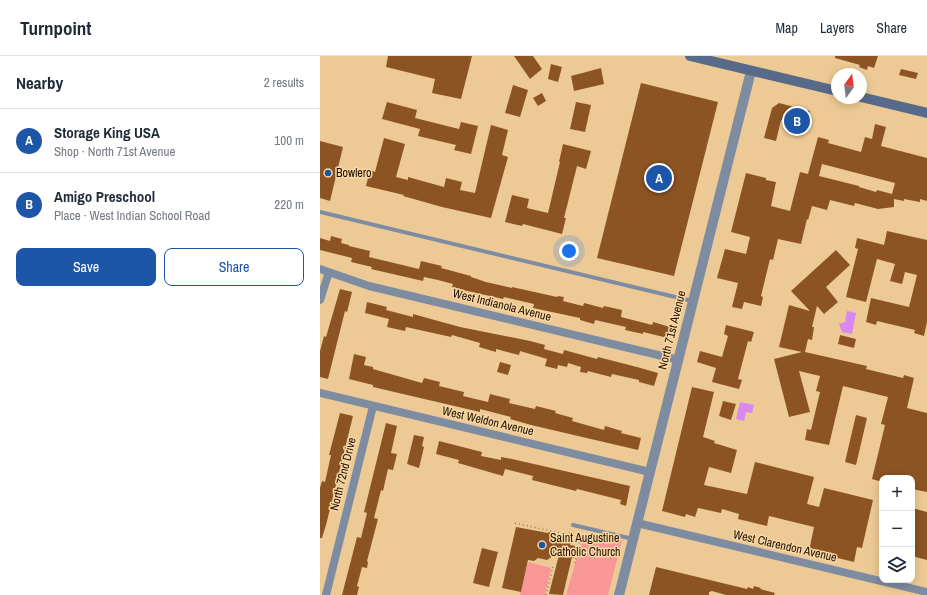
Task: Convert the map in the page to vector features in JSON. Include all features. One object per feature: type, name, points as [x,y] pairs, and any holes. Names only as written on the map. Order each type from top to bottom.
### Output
[{"type":"main road","points":[[690,56],[708,58],[751,71],[831,90]]},
{"type":"main road","points":[[867,98],[927,113]]},
{"type":"street","name":"North 71st Avenue","points":[[619,595],[751,71]]},
{"type":"street","name":"West Indianola Avenue","points":[[320,270],[368,286],[678,360]]},
{"type":"street","points":[[320,300],[329,272]]},
{"type":"street","name":"West Weldon Avenue","points":[[320,393],[650,472]]},
{"type":"street","name":"North 72nd Drive","points":[[326,595],[373,406]]},
{"type":"street","name":"West Clarendon Avenue","points":[[637,523],[927,592]]},
{"type":"lane","points":[[320,212],[693,301]]},
{"type":"lane","points":[[572,525],[633,540]]},
{"type":"path","points":[[515,523],[565,534],[567,532],[588,537]]},
{"type":"path","points":[[575,563],[583,527]]},
{"type":"path","points":[[546,595],[553,566]]},
{"type":"shaded area","points":[[847,311],[856,313],[852,334],[842,332],[839,324],[845,322]]},
{"type":"shaded area","points":[[740,402],[754,405],[752,413],[746,412],[744,421],[736,419]]},
{"type":"shaded area","points":[[595,535],[622,540],[608,595],[566,595],[583,537],[588,538]]},
{"type":"shaded area","points":[[528,562],[551,568],[545,595],[520,595]]},
{"type":"building","points":[[388,56],[472,56],[461,99],[432,93],[435,79],[386,67]]},
{"type":"building","points":[[514,56],[533,56],[542,69],[530,79]]},
{"type":"building","points":[[835,56],[878,56],[874,68],[868,66],[867,70],[867,68],[859,67],[860,65],[835,58]]},
{"type":"building","points":[[551,64],[562,67],[558,82],[548,79]]},
{"type":"building","points":[[601,68],[604,84],[574,91],[571,76]]},
{"type":"building","points":[[901,69],[918,73],[916,79],[899,75]]},
{"type":"building","points":[[641,83],[718,102],[674,276],[597,258]]},
{"type":"building","points":[[513,85],[528,90],[520,117],[505,113]]},
{"type":"building","points":[[542,93],[546,101],[538,106],[533,98]]},
{"type":"building","points":[[387,102],[417,110],[415,118],[459,129],[461,122],[478,126],[471,154],[454,150],[456,145],[418,136],[420,129],[382,119]]},
{"type":"building","points":[[576,102],[591,105],[585,132],[570,129]]},
{"type":"building","points":[[779,103],[810,111],[806,126],[781,120],[776,141],[764,138],[772,108]]},
{"type":"building","points":[[875,124],[886,127],[881,146],[927,158],[927,201],[920,199],[920,202],[894,199],[894,207],[878,209],[855,203],[854,206],[830,200],[827,210],[812,206],[801,244],[778,239],[773,260],[770,259],[761,296],[763,297],[761,306],[744,302],[742,309],[732,307],[738,283],[717,278],[725,249],[746,254],[750,237],[731,232],[746,173],[776,182],[771,206],[790,211],[800,172],[808,174],[818,137],[829,140],[828,143],[861,152],[865,137],[872,139]],"holes":[[[822,164],[895,183],[892,194],[877,190],[876,192],[819,176]]]},
{"type":"building","points":[[491,125],[508,130],[502,155],[508,157],[491,218],[442,207],[403,196],[404,195],[366,186],[370,170],[375,172],[384,138],[405,144],[396,177],[408,180],[408,177],[444,187],[446,178],[462,182],[460,190],[475,193]]},
{"type":"building","name":"Bowlero","points":[[320,141],[343,147],[330,201],[320,198]]},
{"type":"building","points":[[563,144],[591,151],[586,169],[577,166],[564,218],[566,218],[562,234],[523,224],[522,226],[505,222],[512,195],[529,199],[527,208],[548,213]]},
{"type":"building","points":[[887,231],[927,240],[927,322],[924,336],[914,333],[915,330],[877,321],[876,325],[866,322],[871,298],[909,307],[917,275],[905,272],[902,284],[890,281],[895,264],[877,259],[866,302],[846,297],[858,249],[855,248],[857,238],[884,245]]},
{"type":"building","points":[[331,236],[342,239],[341,243],[370,251],[369,257],[419,269],[421,261],[442,266],[441,268],[471,276],[486,282],[557,297],[564,297],[563,301],[583,306],[584,303],[603,308],[604,306],[622,310],[621,317],[652,325],[653,322],[670,327],[668,338],[643,332],[643,334],[625,330],[626,327],[595,320],[594,324],[580,320],[580,318],[533,308],[534,304],[463,290],[452,287],[453,284],[438,280],[424,277],[423,281],[371,269],[372,267],[351,262],[352,258],[320,250],[320,238],[330,241]]},
{"type":"building","points":[[836,250],[850,265],[826,287],[838,302],[824,314],[817,306],[812,327],[814,327],[812,340],[808,339],[805,352],[867,366],[866,369],[903,378],[904,375],[914,378],[907,408],[927,413],[927,492],[915,490],[915,475],[879,475],[879,481],[872,479],[885,425],[881,424],[888,397],[843,386],[829,445],[805,440],[807,429],[811,430],[820,392],[816,391],[820,376],[799,371],[810,412],[789,417],[774,359],[802,352],[779,347],[789,305],[810,311],[791,291]]},
{"type":"building","points":[[340,289],[352,292],[347,312],[345,311],[328,379],[320,377],[320,351],[324,336],[326,337]]},
{"type":"building","points":[[367,302],[387,307],[386,310],[413,317],[413,314],[460,327],[530,341],[545,345],[544,349],[563,354],[564,350],[597,359],[598,357],[658,373],[654,386],[639,382],[639,380],[612,374],[611,377],[588,371],[587,373],[580,372],[581,367],[568,363],[567,367],[558,365],[557,369],[545,366],[547,359],[520,351],[519,355],[496,349],[496,352],[479,347],[480,343],[452,335],[451,337],[406,327],[405,331],[387,327],[389,319],[365,313]]},
{"type":"building","points":[[726,325],[754,332],[751,342],[748,341],[738,379],[742,380],[739,389],[712,382],[716,368],[697,362],[700,351],[722,357],[728,336],[724,334]]},
{"type":"building","points":[[840,335],[856,339],[854,348],[838,344]]},
{"type":"building","points":[[354,354],[366,357],[364,365],[373,367],[373,369],[422,383],[424,378],[440,382],[439,386],[464,392],[463,396],[488,402],[490,394],[510,399],[509,403],[535,409],[536,406],[556,411],[555,413],[573,418],[572,421],[604,430],[605,426],[622,431],[621,433],[641,438],[638,450],[531,425],[510,419],[511,417],[480,409],[480,412],[373,387],[373,385],[349,379]]},
{"type":"building","points":[[500,362],[511,365],[508,375],[497,372]]},
{"type":"building","points":[[692,387],[714,392],[703,437],[715,441],[714,443],[737,450],[731,473],[709,467],[704,485],[747,494],[755,462],[814,477],[807,504],[819,507],[824,488],[873,500],[862,548],[857,547],[854,562],[809,551],[814,527],[769,516],[767,526],[738,519],[739,514],[722,509],[721,513],[698,508],[695,517],[686,514],[685,517],[662,511]]},
{"type":"building","points":[[723,401],[736,404],[731,420],[719,416]]},
{"type":"building","points":[[340,413],[353,416],[326,525],[322,538],[320,538],[320,488],[322,481],[325,482],[331,455],[329,455]]},
{"type":"building","points":[[856,415],[867,418],[856,465],[845,462]]},
{"type":"building","points":[[386,423],[397,426],[391,453],[397,454],[393,470],[388,469],[383,491],[381,490],[374,518],[378,519],[367,561],[367,568],[362,567],[357,586],[359,587],[357,595],[342,595],[357,537],[361,538],[367,513],[364,512]]},
{"type":"building","points":[[414,435],[424,437],[422,446],[424,447],[419,468],[407,464]]},
{"type":"building","points":[[439,441],[482,452],[481,456],[501,460],[501,457],[512,459],[630,486],[626,506],[620,504],[621,500],[532,480],[533,476],[505,469],[503,476],[458,463],[459,460],[436,454]]},
{"type":"building","points":[[915,509],[927,512],[927,560],[915,557]]},
{"type":"building","points":[[516,527],[549,532],[555,534],[556,536],[572,540],[570,545],[577,548],[574,558],[572,557],[563,595],[549,594],[560,551],[547,560],[538,558],[534,561],[528,560],[521,592],[502,588]]},
{"type":"building","points":[[482,548],[498,552],[489,587],[473,583]]},
{"type":"building","points":[[656,567],[747,589],[748,587],[753,589],[754,586],[775,593],[774,595],[726,595],[712,591],[709,592],[709,595],[649,595]]},
{"type":"place","name":"Amigo Preschool","points":[[797,121]]},
{"type":"place","name":"Bowlero","points":[[328,173]]},
{"type":"place","name":"Storage King USA","points":[[659,178]]},
{"type":"place","name":"Saint Augustine Catholic Church","points":[[542,545]]}]
